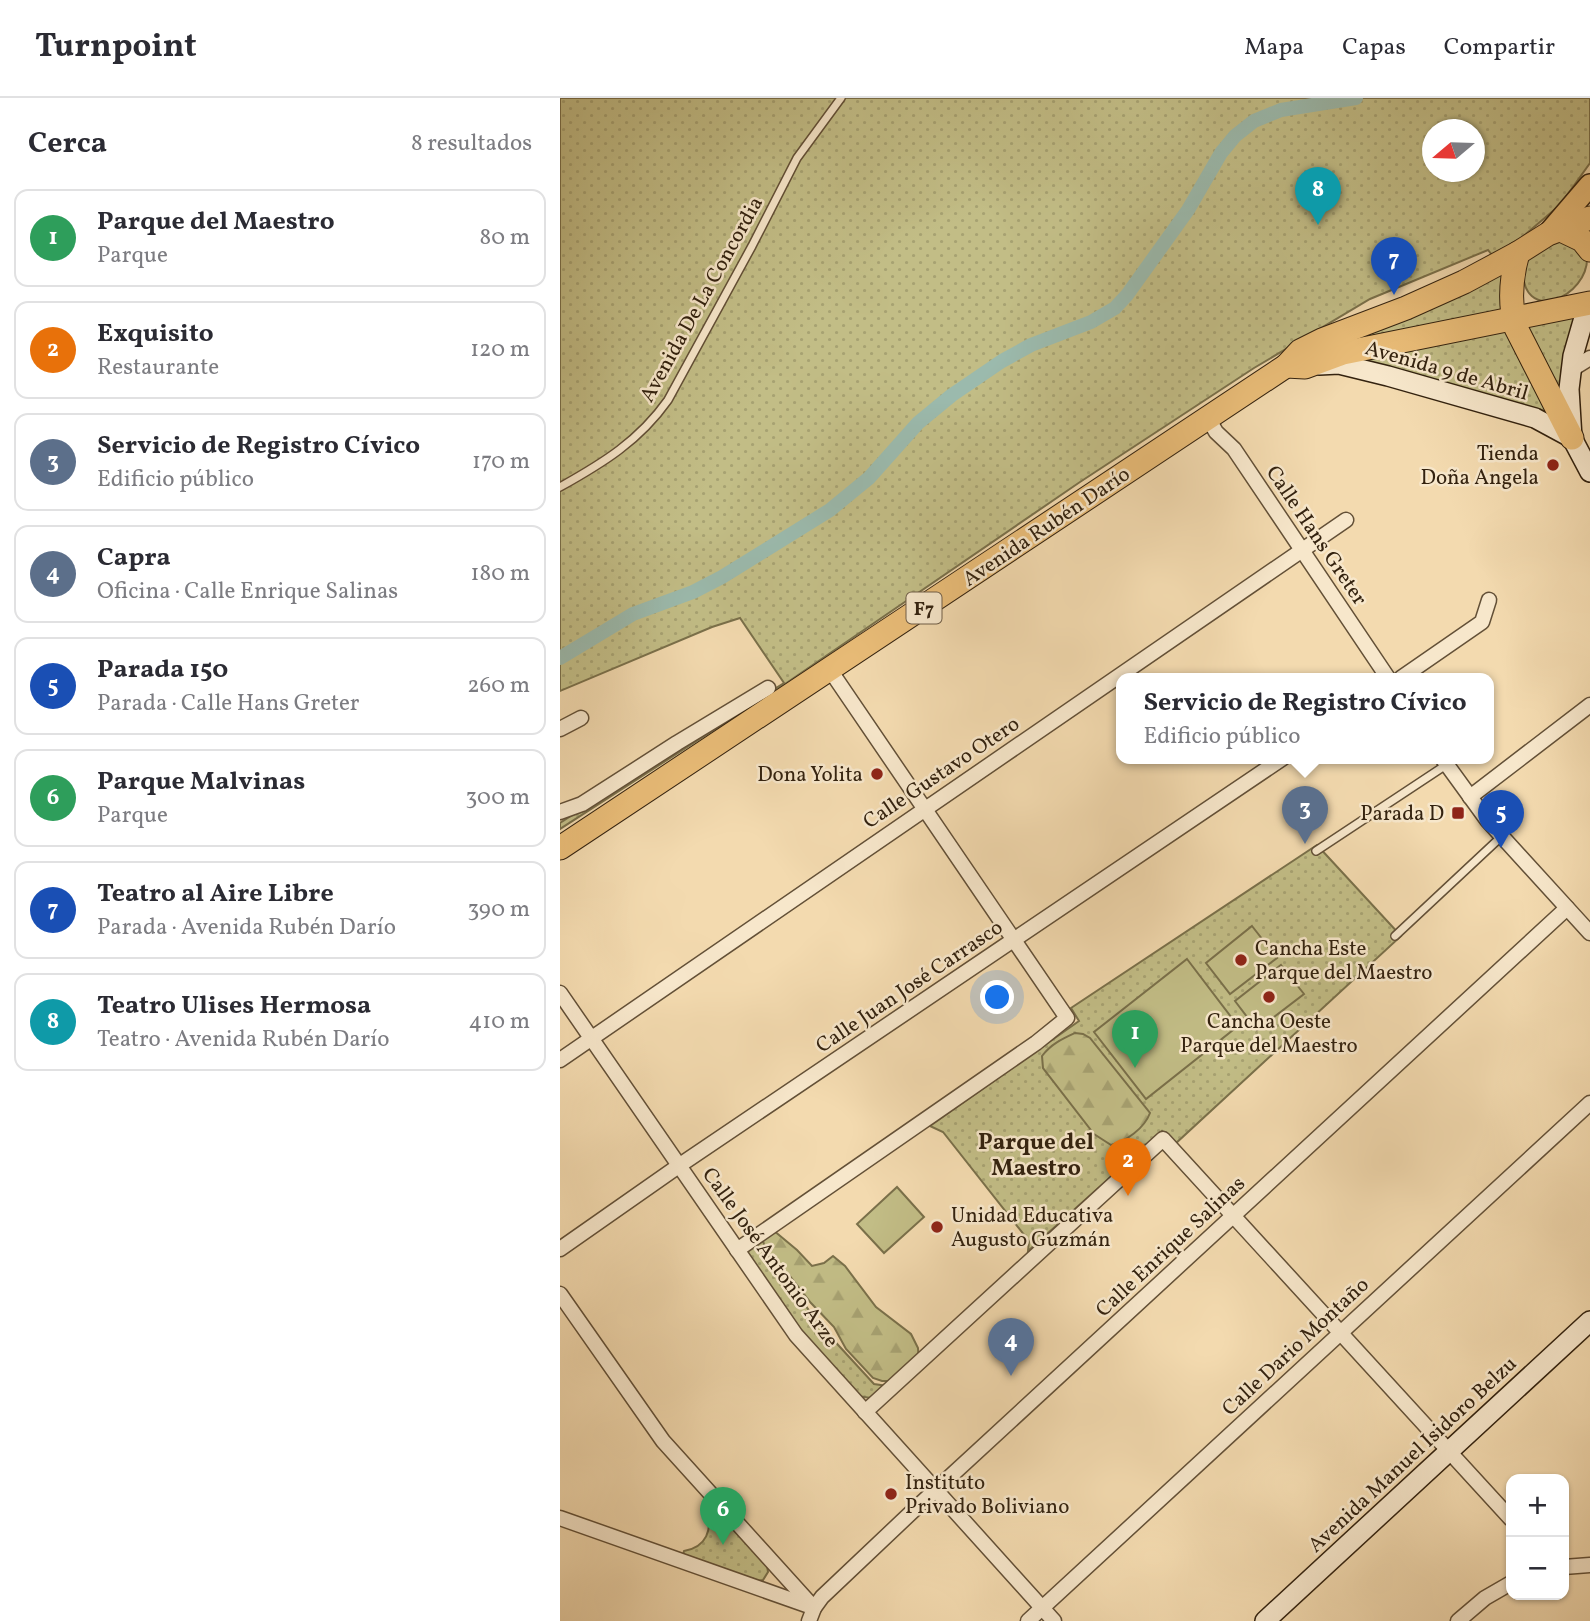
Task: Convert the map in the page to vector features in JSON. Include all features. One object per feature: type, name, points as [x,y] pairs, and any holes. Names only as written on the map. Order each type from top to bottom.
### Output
[{"type":"highway","points":[[1555,232],[1590,218]]},
{"type":"highway","points":[[1555,232],[1582,240],[1590,250]]},
{"type":"highway","name":"F7","points":[[1518,254],[1555,232]]},
{"type":"highway","points":[[1518,254],[1513,270],[1513,318],[1572,438]]},
{"type":"highway","name":"Avenida Rubén Darío","points":[[1296,366],[1300,351],[1406,308],[1518,254]]},
{"type":"highway","name":"F7","points":[[1513,318],[1589,301]]},
{"type":"highway","name":"Avenida Rubén Darío","points":[[560,848],[1208,418],[1296,366],[1343,353],[1513,318]]},
{"type":"main road","points":[[1555,232],[1590,185]]},
{"type":"main road","name":"F7","points":[[1589,301],[1569,371],[1572,438],[1590,472]]},
{"type":"main road","name":"Avenida 9 de Abril","points":[[1296,366],[1339,364],[1388,376],[1535,418],[1572,438]]},
{"type":"main road","name":"Avenida Manuel Isidoro Belzu","points":[[1265,1621],[1590,1321]]},
{"type":"street","points":[[1569,371],[1590,358]]},
{"type":"street","name":"Calle Hans Greter","points":[[1208,418],[1216,432],[1234,449],[1385,673]]},
{"type":"street","name":"Calle Gustavo Otero","points":[[1124,673],[1346,520]]},
{"type":"street","points":[[1408,673],[1482,622],[1489,600]]},
{"type":"street","points":[[737,1250],[1036,1043],[1067,1018],[830,670]]},
{"type":"street","name":"Calle Gustavo Otero","points":[[560,1060],[1116,678]]},
{"type":"street","points":[[560,813],[582,804],[768,688]]},
{"type":"street","points":[[1470,797],[1590,705]]},
{"type":"street","points":[[560,729],[581,718]]},
{"type":"street","name":"Calle Juan José Carrasco","points":[[560,1249],[1274,764]]},
{"type":"street","points":[[1446,764],[1502,836],[1590,933]]},
{"type":"street","name":"Calle Enrique Salinas","points":[[812,1614],[935,1490],[1567,908]]},
{"type":"street","name":"Calle José Antonio Arze","points":[[560,993],[796,1335],[1054,1621]]},
{"type":"street","name":"Calle Dario Montaño","points":[[1028,1621],[1590,1103]]},
{"type":"street","points":[[865,1412],[1163,1139],[1506,1514]]},
{"type":"street","points":[[560,1294],[663,1441],[772,1561],[812,1614]]},
{"type":"street","points":[[560,1518],[759,1587],[812,1614]]},
{"type":"street","points":[[759,1587],[771,1581],[774,1576],[772,1561]]},
{"type":"street","points":[[1569,1566],[1590,1564]]},
{"type":"street","points":[[1458,1621],[1485,1598],[1506,1586]]},
{"type":"lane","name":"Avenida De La Concordia","points":[[560,487],[598,466],[635,438],[652,422],[668,400],[797,158],[841,98]]},
{"type":"lane","points":[[1316,851],[1440,764]]},
{"type":"lane","points":[[1395,936],[1502,836]]},
{"type":"green space","points":[[560,98],[1590,98],[1590,163],[1560,205],[1521,238],[1492,255],[1488,250],[1370,299],[1254,368],[1080,482],[785,684],[560,829],[560,823],[784,683],[740,618],[712,627],[560,691]]},
{"type":"green space","points":[[1565,239],[1587,256],[1585,271],[1578,284],[1567,293],[1542,301],[1532,296],[1525,284],[1523,265],[1542,249]]},
{"type":"green space","points":[[1506,271],[1502,311],[1347,344],[1339,340]]},
{"type":"green space","points":[[1582,312],[1567,417],[1521,327]]},
{"type":"green space","points":[[1508,326],[1556,421],[1354,358]]},
{"type":"green space","name":"Parque del Maestro","points":[[1317,845],[1401,936],[1175,1144],[1162,1131],[1028,1251],[1029,1241],[943,1132],[930,1126],[1079,1021],[1071,1008]]},
{"type":"green space","name":"Cancha Este Parque del Maestro","points":[[1252,926],[1277,958],[1230,994],[1206,963]]},
{"type":"green space","points":[[1187,959],[1238,1026],[1146,1099],[1094,1032]]},
{"type":"green space","name":"Cancha Oeste Parque del Maestro","points":[[1281,965],[1304,994],[1257,1030],[1235,1001]]},
{"type":"green space","points":[[1075,1033],[1090,1038],[1150,1113],[1139,1129],[1117,1143],[1111,1145],[1094,1134],[1043,1068],[1042,1056],[1045,1052]]},
{"type":"green space","points":[[897,1187],[924,1217],[884,1253],[857,1224]]},
{"type":"green space","points":[[767,1225],[812,1266],[824,1263],[833,1256],[845,1266],[876,1307],[911,1334],[918,1348],[919,1368],[903,1381],[873,1378],[846,1349],[834,1327],[789,1275],[767,1256],[760,1229]]},
{"type":"green space","points":[[768,1238],[766,1248],[817,1322],[874,1384],[887,1386],[871,1398],[857,1396],[805,1339],[747,1255],[748,1249]]},
{"type":"green space","points":[[711,1505],[767,1565],[768,1572],[763,1580],[758,1581],[683,1555],[684,1551],[698,1546],[706,1536],[709,1524],[708,1509]]},
{"type":"waterway","points":[[560,658],[633,614],[693,592],[722,577],[830,510],[869,478],[918,423],[952,395],[1031,345],[1091,322],[1115,308],[1188,210],[1221,153],[1235,136],[1254,121],[1281,110],[1356,98]]},
{"type":"place","name":"Teatro Ulises Hermosa","points":[[1318,225]]},
{"type":"place","name":"Teatro al Aire Libre","points":[[1394,295]]},
{"type":"place","name":"Tienda Doña Angela","points":[[1553,465]]},
{"type":"place","name":"Dona Yolita","points":[[877,774]]},
{"type":"place","name":"Parada D","points":[[1458,813]]},
{"type":"place","name":"Servicio de Registro Cívico","points":[[1305,844]]},
{"type":"place","name":"Parada 150","points":[[1501,848]]},
{"type":"place","name":"Cancha Este Parque del Maestro","points":[[1241,960]]},
{"type":"place","name":"Cancha Oeste Parque del Maestro","points":[[1269,997]]},
{"type":"place","name":"Parque del Maestro","points":[[1135,1068]]},
{"type":"place","name":"Exquisito","points":[[1128,1196]]},
{"type":"place","name":"Unidad Educativa Augusto Guzmán","points":[[937,1227]]},
{"type":"place","name":"Capra","points":[[1011,1376]]},
{"type":"place","name":"Instituto Privado Boliviano","points":[[891,1494]]},
{"type":"place","name":"Parque Malvinas","points":[[723,1545]]},
{"type":"district","name":"Parque del Maestro","points":[[1036,1154]]}]
